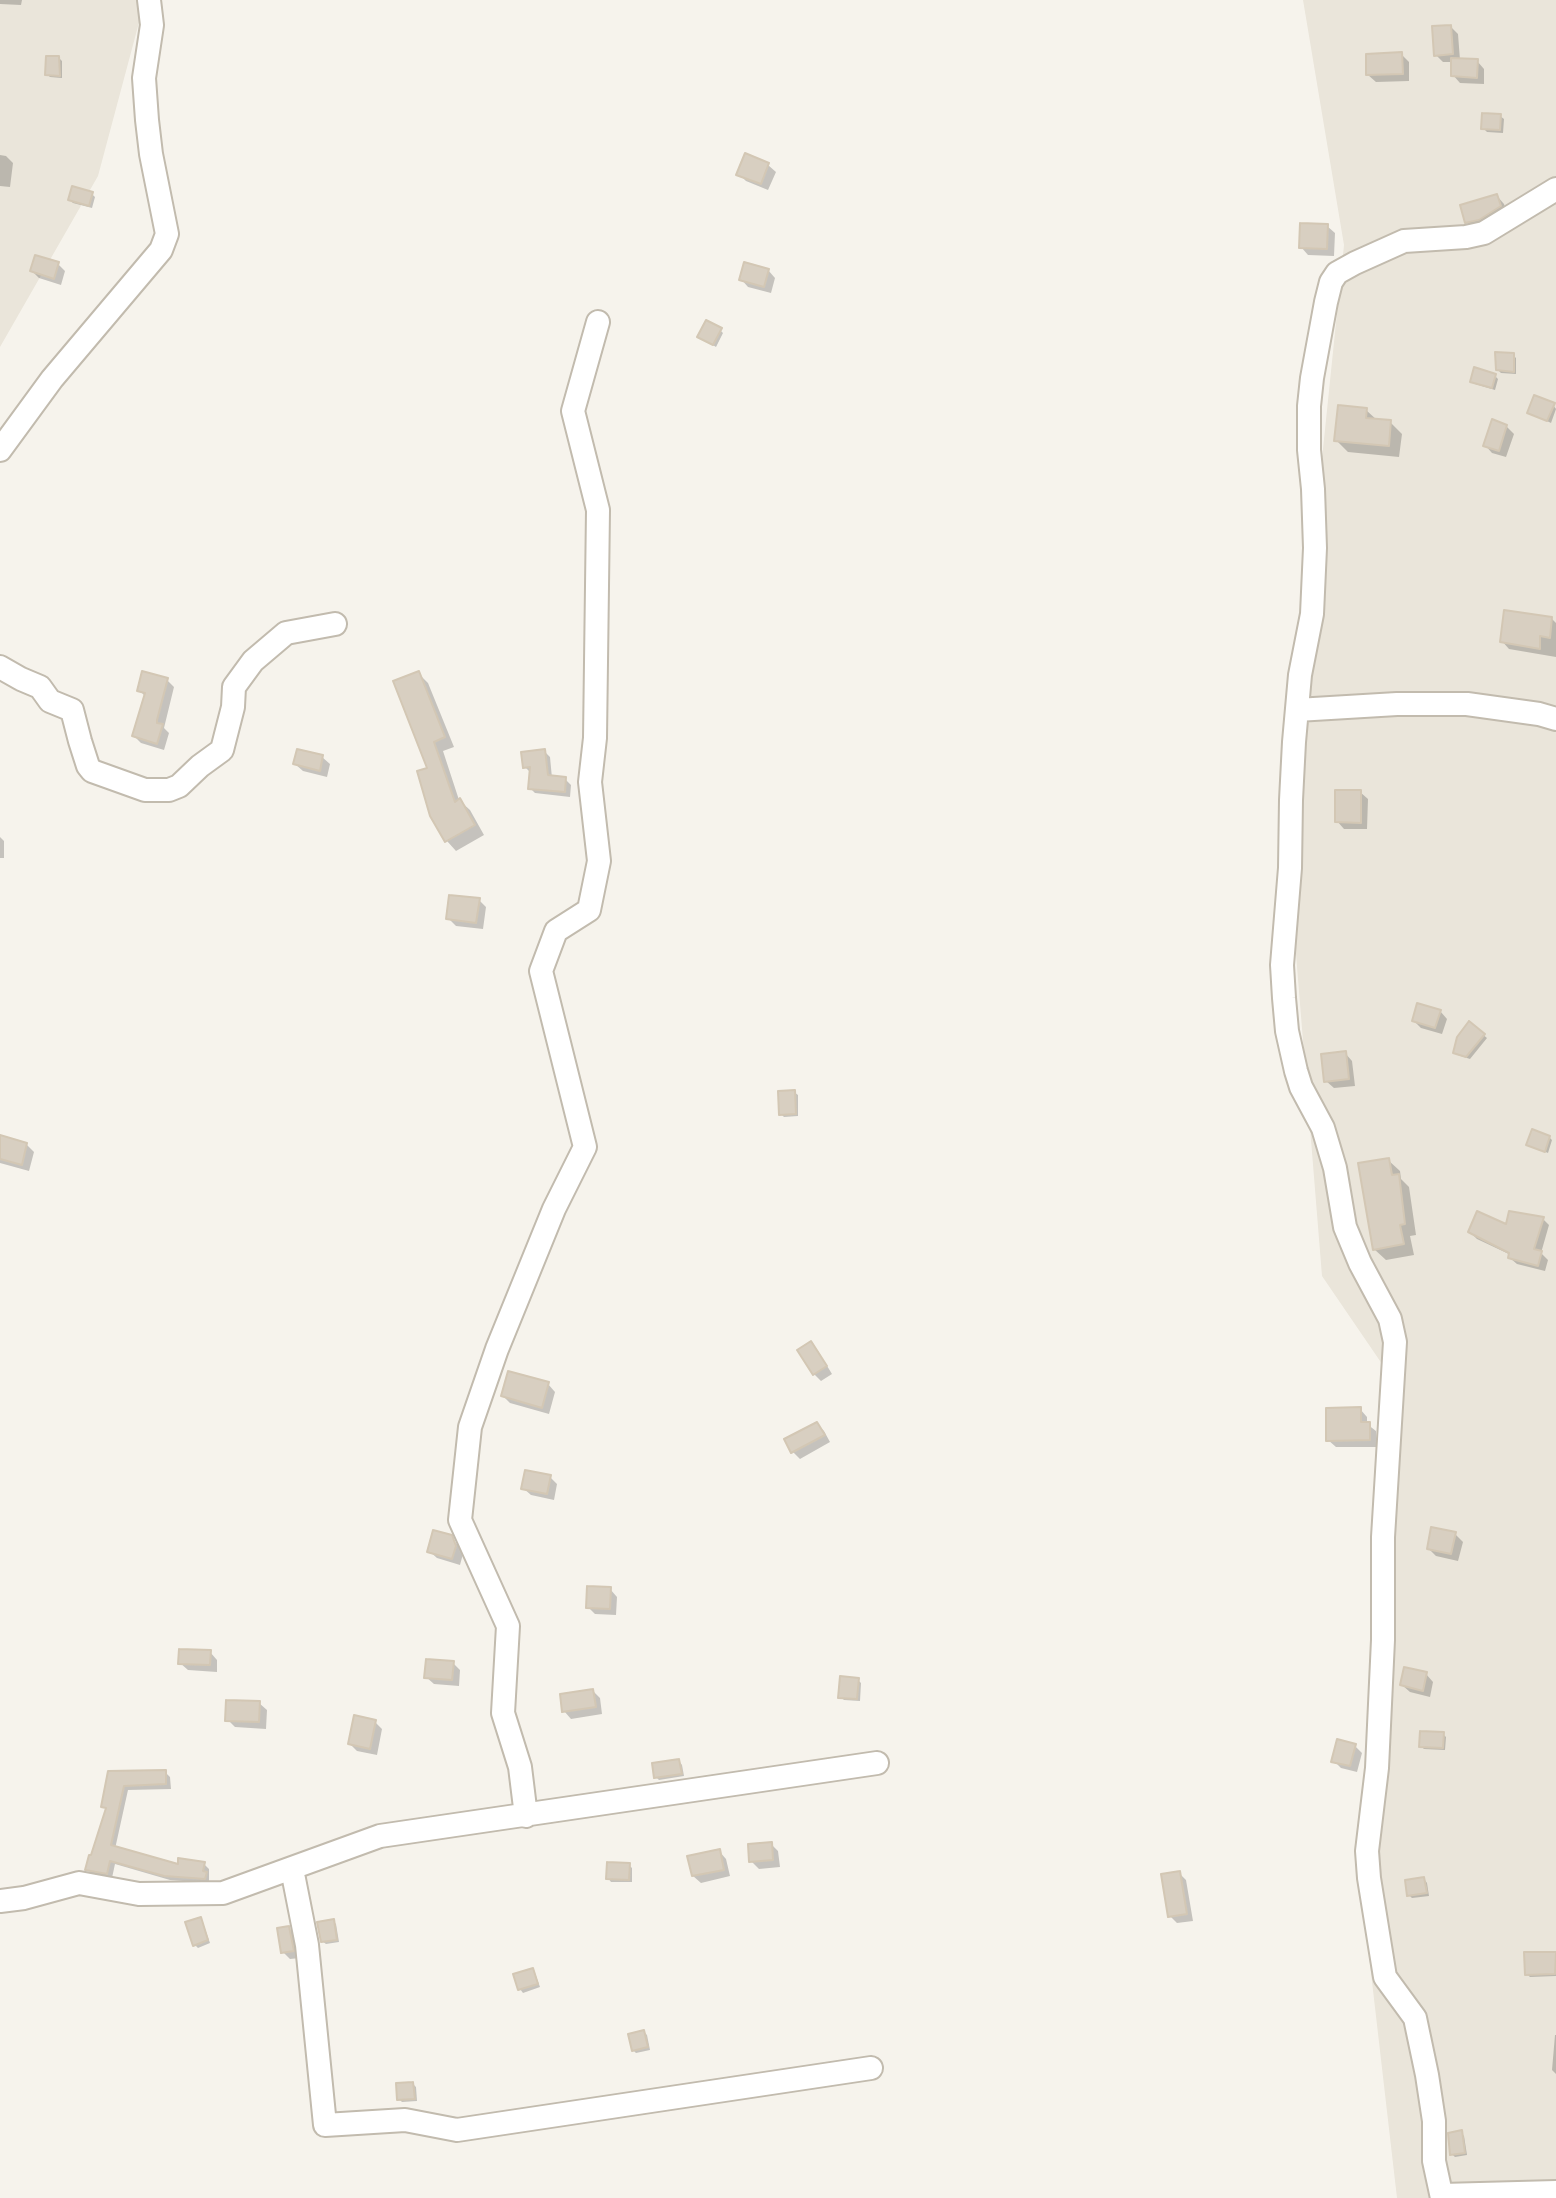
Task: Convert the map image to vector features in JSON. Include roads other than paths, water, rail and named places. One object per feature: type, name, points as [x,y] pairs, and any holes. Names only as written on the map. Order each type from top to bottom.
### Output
[{"type":"street","points":[[0,450],[52,379],[161,250],[167,234],[147,120],[144,78],[152,25],[149,0]]},
{"type":"street","points":[[1556,189],[1484,233],[1404,241],[1337,273],[1331,282],[1309,406],[1315,548],[1312,614],[1300,675],[1297,710],[1282,965],[1287,1031],[1301,1087],[1323,1128],[1335,1168],[1345,1227],[1390,1319],[1395,1342],[1383,1537],[1383,1640],[1377,1768],[1367,1851],[1385,1977],[1415,2018],[1434,2121],[1434,2161],[1442,2197],[1556,2192]]},
{"type":"street","points":[[526,1816],[520,1767],[503,1713],[508,1626],[460,1520],[470,1427],[497,1349],[554,1209],[585,1147],[541,971],[556,931],[589,910],[599,861],[590,782],[595,738],[598,510],[573,411],[598,322]]},
{"type":"street","points":[[0,667],[40,687],[53,703],[72,710],[92,771],[145,790],[169,790],[179,786],[222,750],[233,707],[234,687],[253,661],[286,633],[335,624]]},
{"type":"street","points":[[1297,710],[1397,704],[1467,704],[1556,719]]},
{"type":"street","points":[[0,1901],[24,1898],[79,1883],[139,1894],[223,1893],[380,1836],[877,1763]]},
{"type":"street","points":[[292,1869],[307,1945],[325,2125],[405,2120],[457,2130],[871,2068]]}]
